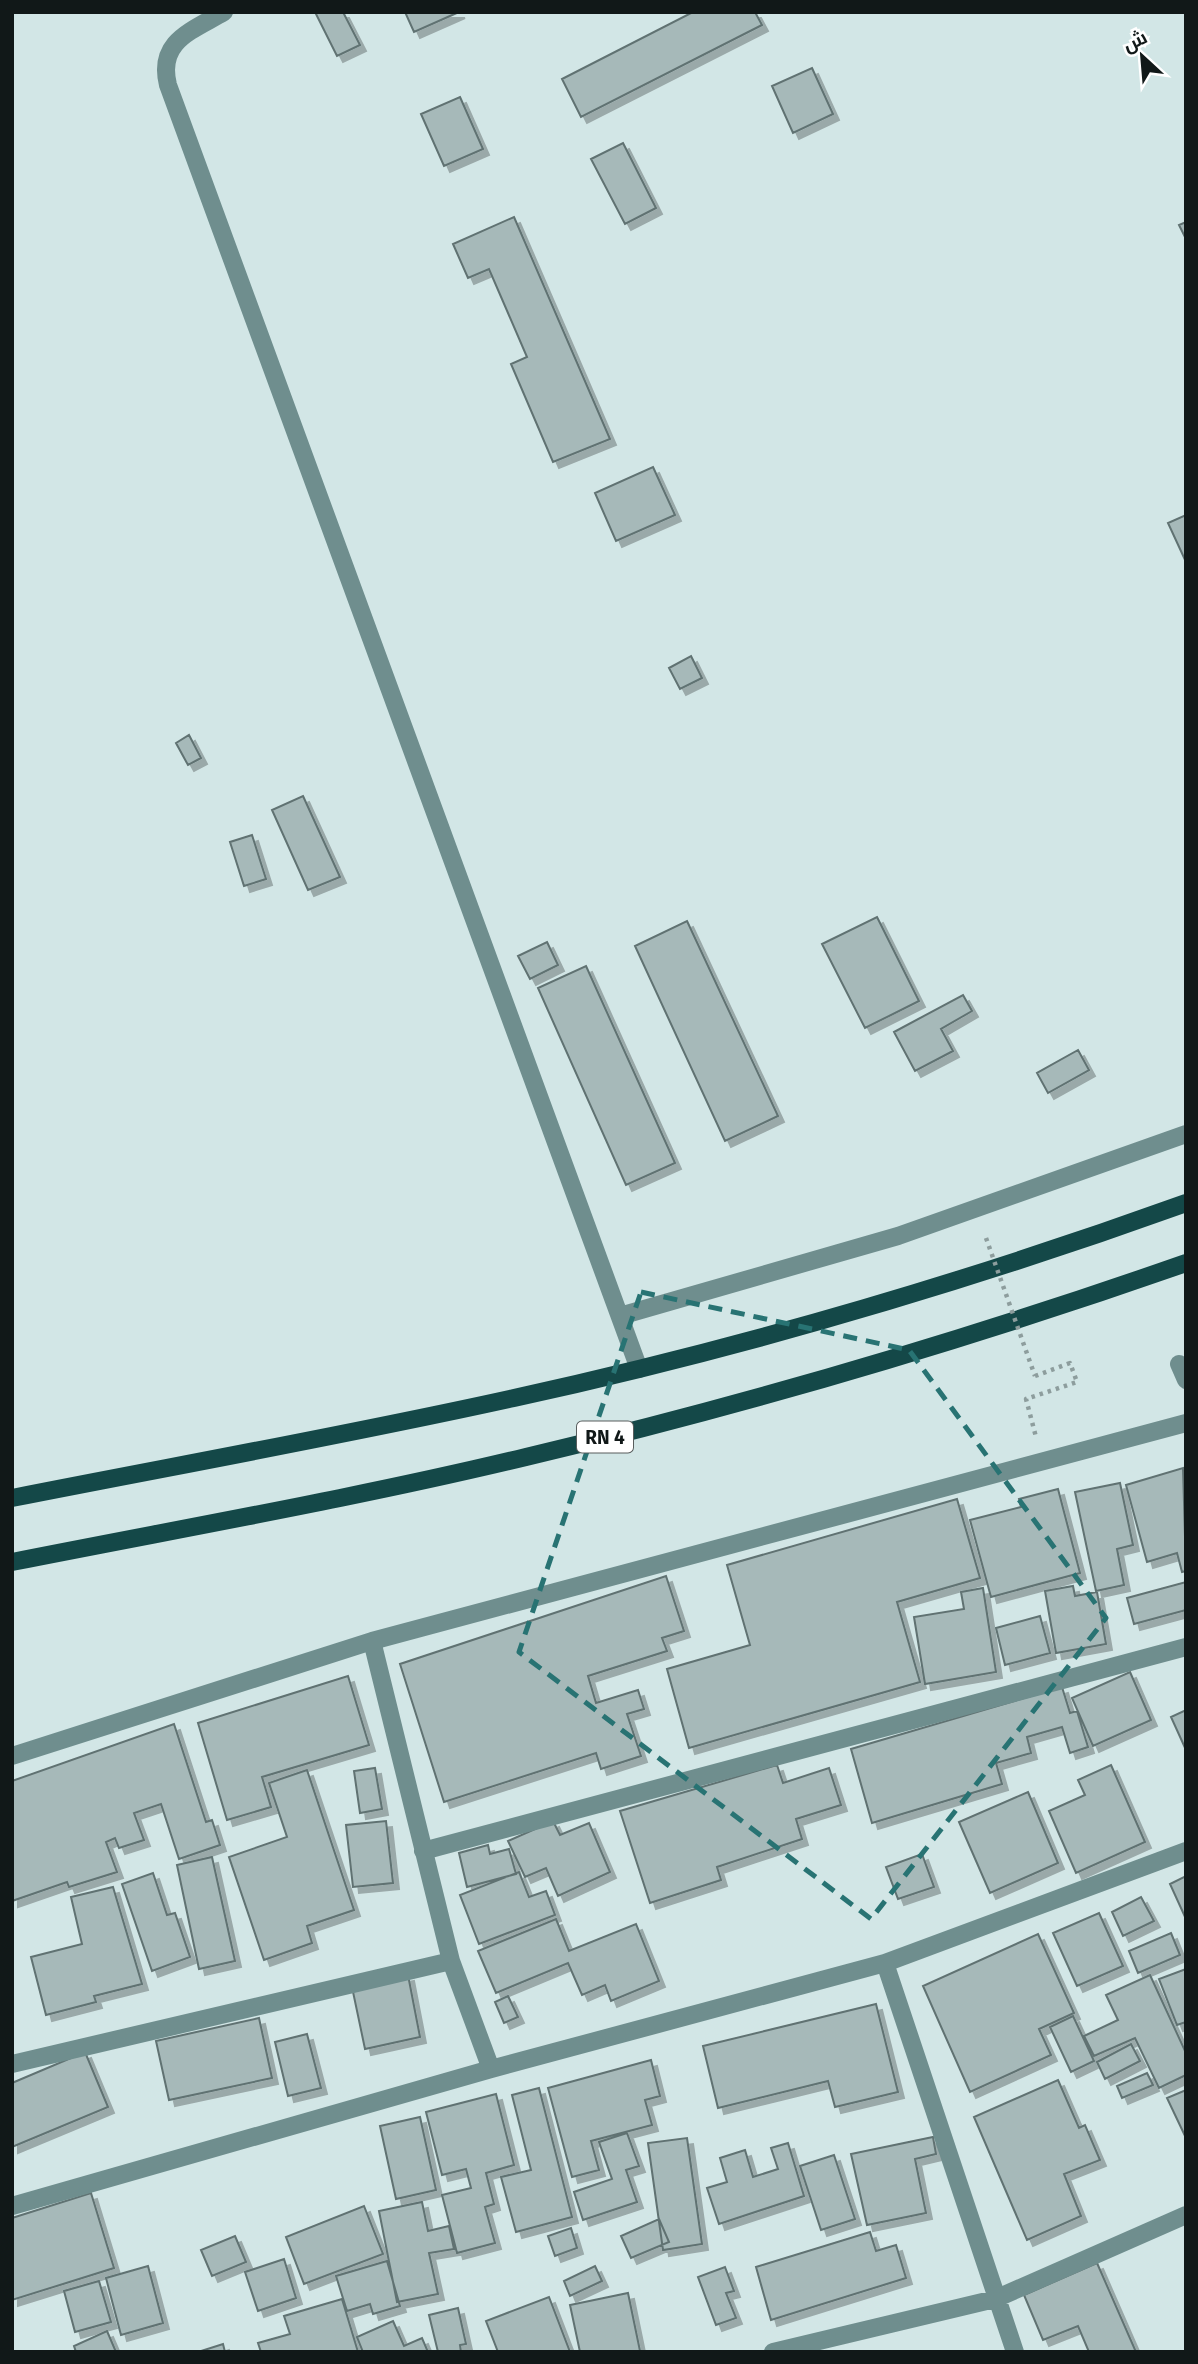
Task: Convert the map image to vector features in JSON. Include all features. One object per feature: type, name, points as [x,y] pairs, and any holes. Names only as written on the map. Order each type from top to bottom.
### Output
[{"type":"main road","points":[[12,1499],[391,1424],[639,1369],[885,1302],[1186,1203]]},
{"type":"main road","name":"RN 4","points":[[12,1562],[399,1485],[650,1426],[898,1357],[1186,1263]]},
{"type":"street","points":[[224,12],[176,42],[165,60],[168,85],[639,1369]]},
{"type":"street","points":[[620,1316],[898,1236],[1186,1134]]},
{"type":"street","points":[[12,1756],[372,1641],[1186,1423]]},
{"type":"street","points":[[372,1641],[451,1961],[491,2069]]},
{"type":"street","points":[[423,1851],[1186,1647]]},
{"type":"street","points":[[12,2206],[491,2069],[885,1963],[1186,1851]]},
{"type":"street","points":[[12,2064],[451,1961]]},
{"type":"street","points":[[885,1963],[995,2299],[1015,2352]]},
{"type":"street","points":[[773,2352],[995,2299],[1186,2215]]},
{"type":"path","points":[[986,1238],[1035,1376],[1070,1363],[1077,1382],[1026,1399],[1042,1461]]},
{"type":"highlighted area","points":[[641,1292],[909,1350],[1106,1618],[871,1919],[519,1652]]},
{"type":"building","points":[[315,12],[343,12],[360,45],[337,56]]},
{"type":"building","points":[[405,12],[459,12],[414,32]]},
{"type":"building","points":[[693,12],[755,12],[762,25],[581,117],[562,79]]},
{"type":"building","points":[[812,68],[833,114],[793,133],[772,86]]},
{"type":"building","points":[[460,97],[483,149],[444,166],[421,114]]},
{"type":"building","points":[[623,143],[656,208],[625,224],[591,159]]},
{"type":"building","points":[[514,217],[610,439],[553,462],[511,364],[527,357],[489,269],[468,278],[453,244]]},
{"type":"building","points":[[1186,222],[1186,239],[1179,225]]},
{"type":"building","points":[[653,467],[675,515],[616,541],[595,493]]},
{"type":"building","points":[[1186,515],[1186,562],[1168,523]]},
{"type":"building","points":[[691,656],[702,678],[680,689],[669,668]]},
{"type":"building","points":[[189,735],[201,758],[188,765],[176,743]]},
{"type":"building","points":[[303,796],[340,877],[308,890],[272,810]]},
{"type":"building","points":[[252,835],[266,879],[244,886],[230,842]]},
{"type":"building","points":[[877,917],[919,1001],[865,1028],[822,944]]},
{"type":"building","points":[[687,921],[778,1116],[725,1141],[635,946]]},
{"type":"building","points":[[547,942],[558,965],[530,979],[518,956]]},
{"type":"building","points":[[586,966],[675,1163],[626,1185],[538,988]]},
{"type":"building","points":[[963,995],[972,1011],[941,1029],[953,1051],[915,1071],[894,1032]]},
{"type":"building","points":[[1078,1050],[1089,1070],[1048,1093],[1037,1073]]},
{"type":"building","points":[[1183,1468],[1186,1571],[1182,1572],[1177,1553],[1147,1562],[1126,1485]]},
{"type":"building","points":[[1120,1483],[1133,1545],[1117,1549],[1124,1585],[1096,1591],[1075,1492]]},
{"type":"building","points":[[1058,1489],[1080,1573],[991,1597],[970,1520],[1021,1507],[1019,1499]]},
{"type":"building","points":[[957,1499],[980,1578],[897,1602],[920,1682],[689,1748],[667,1669],[750,1645],[727,1565]]},
{"type":"building","points":[[666,1576],[684,1631],[662,1638],[667,1651],[588,1676],[596,1703],[638,1690],[644,1709],[627,1714],[641,1756],[601,1769],[596,1753],[444,1802],[400,1664]]},
{"type":"building","points":[[1186,1582],[1186,1610],[1134,1624],[1127,1598]]},
{"type":"building","points":[[1073,1586],[1075,1596],[1097,1592],[1106,1644],[1056,1653],[1045,1591]]},
{"type":"building","points":[[983,1588],[996,1672],[925,1684],[914,1617],[964,1609],[961,1592]]},
{"type":"building","points":[[1040,1616],[1050,1653],[1005,1665],[996,1628]]},
{"type":"building","points":[[1130,1672],[1151,1720],[1093,1746],[1072,1698]]},
{"type":"building","points":[[348,1676],[369,1745],[262,1777],[271,1807],[227,1820],[198,1723]]},
{"type":"building","points":[[1062,1687],[1070,1713],[1077,1711],[1088,1747],[1070,1753],[1062,1727],[1027,1737],[1031,1753],[996,1763],[1002,1784],[872,1823],[851,1749]]},
{"type":"building","points":[[1186,1710],[1186,1750],[1171,1717]]},
{"type":"building","points":[[174,1724],[206,1822],[212,1820],[220,1845],[179,1859],[161,1804],[134,1813],[144,1840],[119,1848],[115,1838],[106,1842],[117,1872],[69,1887],[67,1882],[12,1901],[12,1781]]},
{"type":"building","points":[[777,1765],[783,1783],[829,1768],[841,1805],[796,1819],[802,1839],[717,1867],[721,1880],[650,1903],[620,1811]]},
{"type":"building","points":[[1111,1765],[1145,1842],[1076,1873],[1049,1811],[1085,1795],[1078,1780]]},
{"type":"building","points":[[375,1768],[382,1809],[360,1813],[354,1771]]},
{"type":"building","points":[[307,1770],[354,1910],[307,1926],[312,1943],[264,1960],[229,1857],[287,1837],[269,1783]]},
{"type":"building","points":[[1028,1792],[1058,1863],[990,1893],[959,1822]]},
{"type":"building","points":[[386,1821],[393,1883],[353,1887],[346,1825]]},
{"type":"building","points":[[553,1821],[560,1835],[589,1823],[610,1872],[558,1896],[546,1868],[525,1877],[508,1841]]},
{"type":"building","points":[[488,1845],[490,1854],[509,1849],[516,1874],[467,1887],[459,1853]]},
{"type":"building","points":[[922,1854],[934,1887],[898,1899],[886,1867]]},
{"type":"building","points":[[212,1857],[235,1961],[199,1969],[177,1865]]},
{"type":"building","points":[[519,1872],[529,1897],[546,1891],[555,1915],[479,1944],[460,1895]]},
{"type":"building","points":[[153,1873],[167,1915],[175,1913],[190,1957],[152,1971],[122,1884]]},
{"type":"building","points":[[1186,1876],[1186,1919],[1170,1884]]},
{"type":"building","points":[[113,1887],[142,1984],[94,1996],[96,2002],[46,2015],[31,1957],[82,1944],[71,1897]]},
{"type":"building","points":[[1141,1897],[1154,1921],[1123,1936],[1112,1912]]},
{"type":"building","points":[[1099,1913],[1123,1966],[1077,1986],[1053,1933]]},
{"type":"building","points":[[556,1919],[569,1951],[636,1924],[659,1981],[611,2001],[605,1985],[582,1995],[568,1963],[496,1993],[478,1951]]},
{"type":"building","points":[[1171,1933],[1180,1955],[1138,1973],[1129,1951]]},
{"type":"building","points":[[1038,1934],[1074,2013],[1039,2029],[1051,2055],[970,2092],[923,1986]]},
{"type":"building","points":[[1186,1969],[1186,2022],[1177,2025],[1159,1979]]},
{"type":"building","points":[[408,1975],[420,2037],[365,2049],[352,1987]]},
{"type":"building","points":[[1150,1975],[1186,2053],[1186,2075],[1159,2088],[1135,2038],[1094,2056],[1084,2036],[1118,2020],[1106,1995]]},
{"type":"building","points":[[508,1996],[518,2017],[504,2023],[495,2002]]},
{"type":"building","points":[[876,2004],[898,2092],[835,2107],[828,2081],[718,2108],[703,2046]]},
{"type":"building","points":[[1073,2016],[1094,2061],[1071,2072],[1050,2027]]},
{"type":"building","points":[[259,2018],[272,2078],[169,2100],[156,2041]]},
{"type":"building","points":[[307,2034],[321,2088],[288,2096],[275,2042]]},
{"type":"building","points":[[1131,2044],[1140,2061],[1105,2079],[1097,2062]]},
{"type":"building","points":[[85,2052],[108,2107],[12,2147],[12,2083]]},
{"type":"building","points":[[651,2060],[660,2096],[645,2100],[652,2125],[591,2141],[599,2170],[572,2177],[548,2088]]},
{"type":"building","points":[[1147,2073],[1153,2085],[1122,2098],[1117,2086]]},
{"type":"building","points":[[1058,2080],[1079,2128],[1085,2125],[1100,2160],[1064,2174],[1081,2216],[1027,2240],[974,2117]]},
{"type":"building","points":[[539,2088],[572,2217],[516,2232],[501,2177],[531,2170],[512,2095]]},
{"type":"building","points":[[1186,2090],[1186,2138],[1167,2098]]},
{"type":"building","points":[[496,2094],[514,2165],[486,2173],[494,2204],[485,2207],[495,2243],[457,2253],[442,2195],[471,2188],[466,2169],[442,2175],[426,2112]]},
{"type":"building","points":[[420,2117],[436,2190],[396,2199],[380,2126]]},
{"type":"building","points":[[627,2133],[639,2166],[626,2170],[637,2202],[583,2220],[574,2192],[612,2179],[599,2142]]},
{"type":"building","points":[[933,2137],[936,2154],[915,2159],[926,2213],[867,2225],[851,2154]]},
{"type":"building","points":[[687,2138],[702,2244],[663,2250],[648,2143]]},
{"type":"building","points":[[788,2143],[804,2196],[719,2224],[707,2188],[727,2182],[720,2158],[745,2150],[753,2177],[778,2169],[771,2148]]},
{"type":"building","points":[[834,2155],[855,2219],[821,2230],[800,2166]]},
{"type":"building","points":[[91,2193],[114,2268],[12,2300],[12,2218]]},
{"type":"building","points":[[422,2202],[428,2231],[449,2226],[454,2249],[429,2253],[438,2294],[397,2302],[379,2211]]},
{"type":"building","points":[[364,2206],[383,2254],[304,2284],[286,2237]]},
{"type":"building","points":[[659,2219],[669,2242],[631,2258],[621,2236]]},
{"type":"building","points":[[571,2228],[577,2248],[555,2256],[548,2236]]},
{"type":"building","points":[[870,2232],[876,2251],[896,2245],[906,2278],[771,2320],[756,2267]]},
{"type":"building","points":[[235,2236],[246,2262],[212,2276],[201,2250]]},
{"type":"building","points":[[284,2259],[296,2298],[258,2311],[245,2272]]},
{"type":"building","points":[[387,2261],[400,2306],[373,2314],[370,2304],[347,2311],[336,2276]]},
{"type":"building","points":[[1097,2263],[1136,2352],[1089,2352],[1078,2326],[1043,2340],[1024,2295]]},
{"type":"building","points":[[148,2266],[163,2323],[121,2335],[106,2278]]},
{"type":"building","points":[[595,2266],[602,2281],[570,2296],[564,2281]]},
{"type":"building","points":[[725,2267],[734,2291],[726,2293],[736,2318],[716,2325],[698,2277]]},
{"type":"building","points":[[99,2281],[111,2322],[75,2332],[64,2291]]},
{"type":"building","points":[[628,2293],[640,2351],[580,2352],[570,2305]]},
{"type":"building","points":[[549,2297],[570,2352],[498,2352],[486,2321]]},
{"type":"building","points":[[342,2299],[358,2352],[261,2352],[258,2343],[290,2334],[284,2316]]},
{"type":"building","points":[[458,2308],[466,2344],[460,2345],[461,2352],[438,2352],[429,2315]]},
{"type":"building","points":[[393,2321],[404,2346],[422,2338],[428,2352],[363,2352],[357,2337]]},
{"type":"building","points":[[107,2331],[116,2352],[76,2352],[74,2346]]},
{"type":"building","points":[[223,2344],[225,2352],[198,2352]]}]
